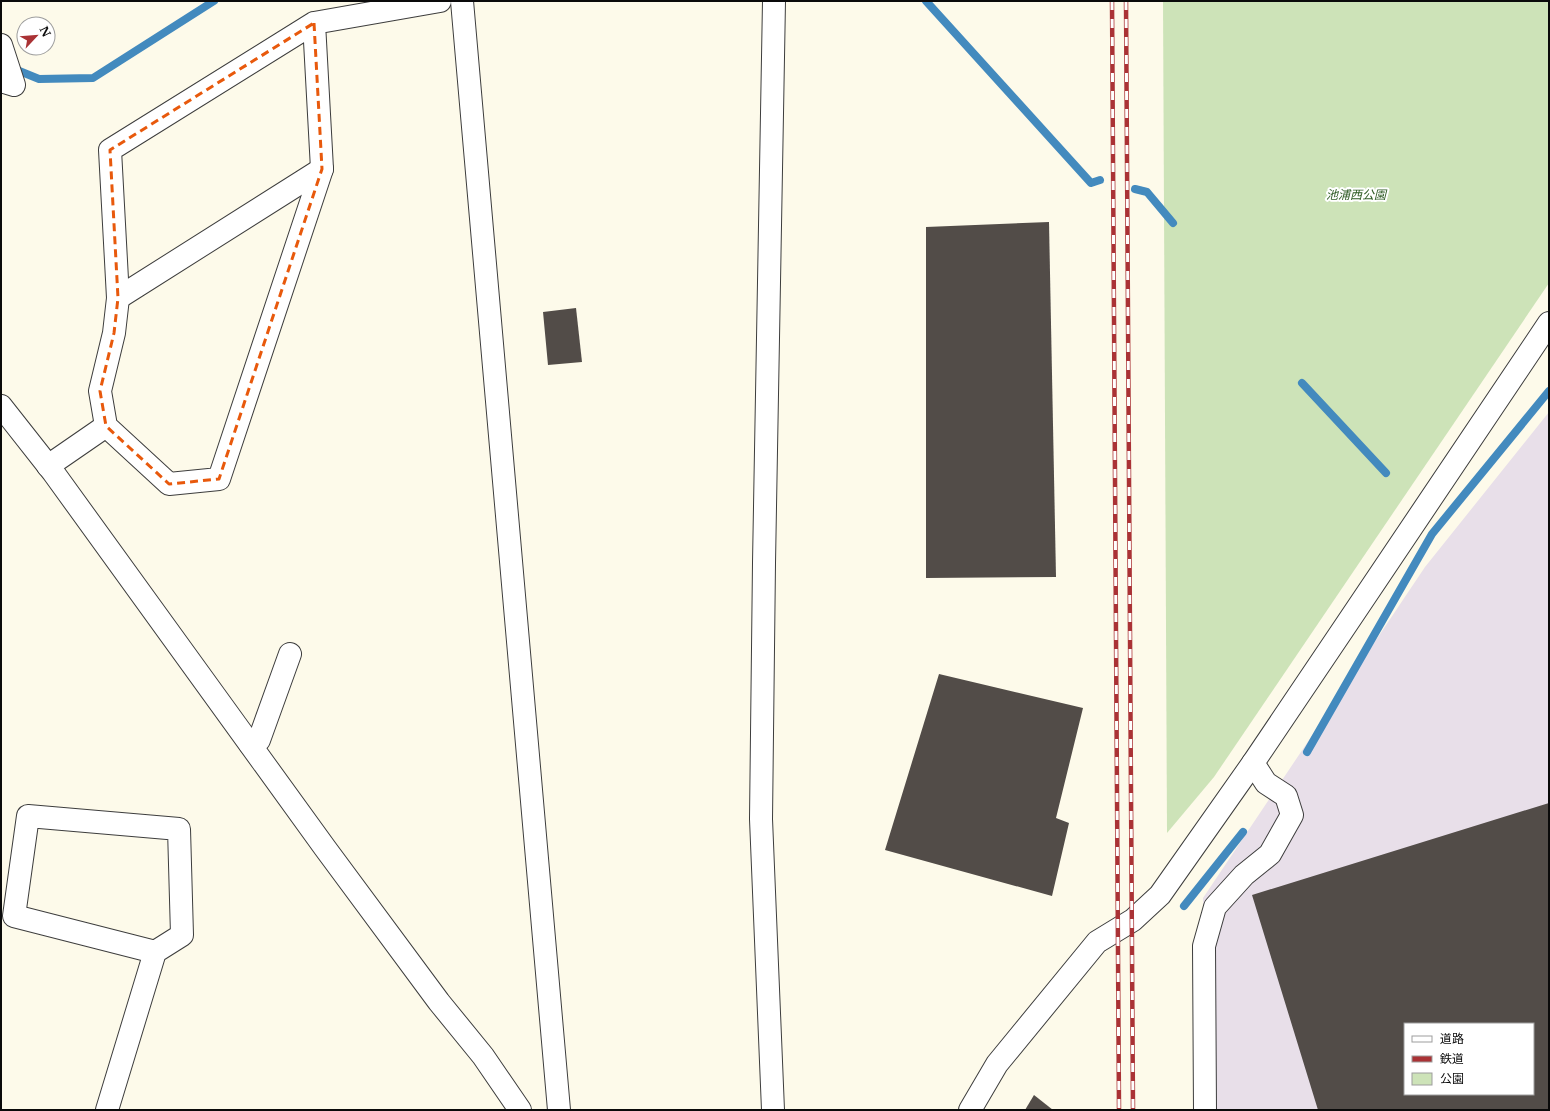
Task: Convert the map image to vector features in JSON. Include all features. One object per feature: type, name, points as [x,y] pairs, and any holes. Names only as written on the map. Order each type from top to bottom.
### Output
[{"type":"street","points":[[314,24],[322,169],[219,479],[169,484],[106,426],[100,391],[114,333],[118,298],[110,150],[314,24],[440,1]]},
{"type":"street","points":[[462,1],[559,1110]]},
{"type":"street","points":[[773,1110],[761,819],[774,1]]},
{"type":"street","points":[[1,45],[14,85],[1,81]]},
{"type":"street","points":[[118,298],[322,169]]},
{"type":"street","points":[[970,1110],[997,1064],[1097,942],[1133,920],[1160,896],[1253,763],[1549,323]]},
{"type":"street","points":[[1,406],[48,466],[439,1002],[483,1056],[520,1110]]},
{"type":"street","points":[[48,466],[106,426]]},
{"type":"street","points":[[250,744],[259,740],[290,654]]},
{"type":"street","points":[[1205,1110],[1204,946],[1215,907],[1244,875],[1270,854],[1292,816],[1286,796],[1266,783],[1253,763]]},
{"type":"street","points":[[107,1110],[155,952],[182,935],[179,829],[28,816],[14,916],[155,952]]},
{"type":"highlighted area","points":[[314,23],[322,169],[219,479],[169,484],[106,426],[100,391],[114,333],[118,298],[110,150]]},
{"type":"shaded area","points":[[1549,412],[1549,1110],[1210,1110],[1203,898],[1425,567]]},
{"type":"green space","name":"池浦西公園","points":[[1163,1],[1549,1],[1549,283],[1214,777],[1167,833]]},
{"type":"building","points":[[1049,222],[1056,577],[926,578],[926,227]]},
{"type":"building","points":[[576,308],[582,362],[548,365],[543,312]]},
{"type":"building","points":[[939,674],[1083,708],[1056,818],[1069,823],[1052,896],[885,850]]},
{"type":"building","points":[[1549,803],[1549,1110],[1318,1110],[1252,895]]},
{"type":"building","points":[[1034,1095],[1053,1110],[1025,1110]]},
{"type":"waterway","points":[[12,68],[39,79],[93,78],[214,1]]},
{"type":"waterway","points":[[926,1],[1091,183],[1100,180]]},
{"type":"waterway","points":[[1135,189],[1147,192],[1173,223]]},
{"type":"waterway","points":[[1302,383],[1386,473]]},
{"type":"waterway","points":[[1307,752],[1432,534],[1549,391]]},
{"type":"waterway","points":[[1184,906],[1243,832]]},
{"type":"railway","points":[[1112,1],[1119,1110]]},
{"type":"railway","points":[[1126,1],[1133,1110]]}]
